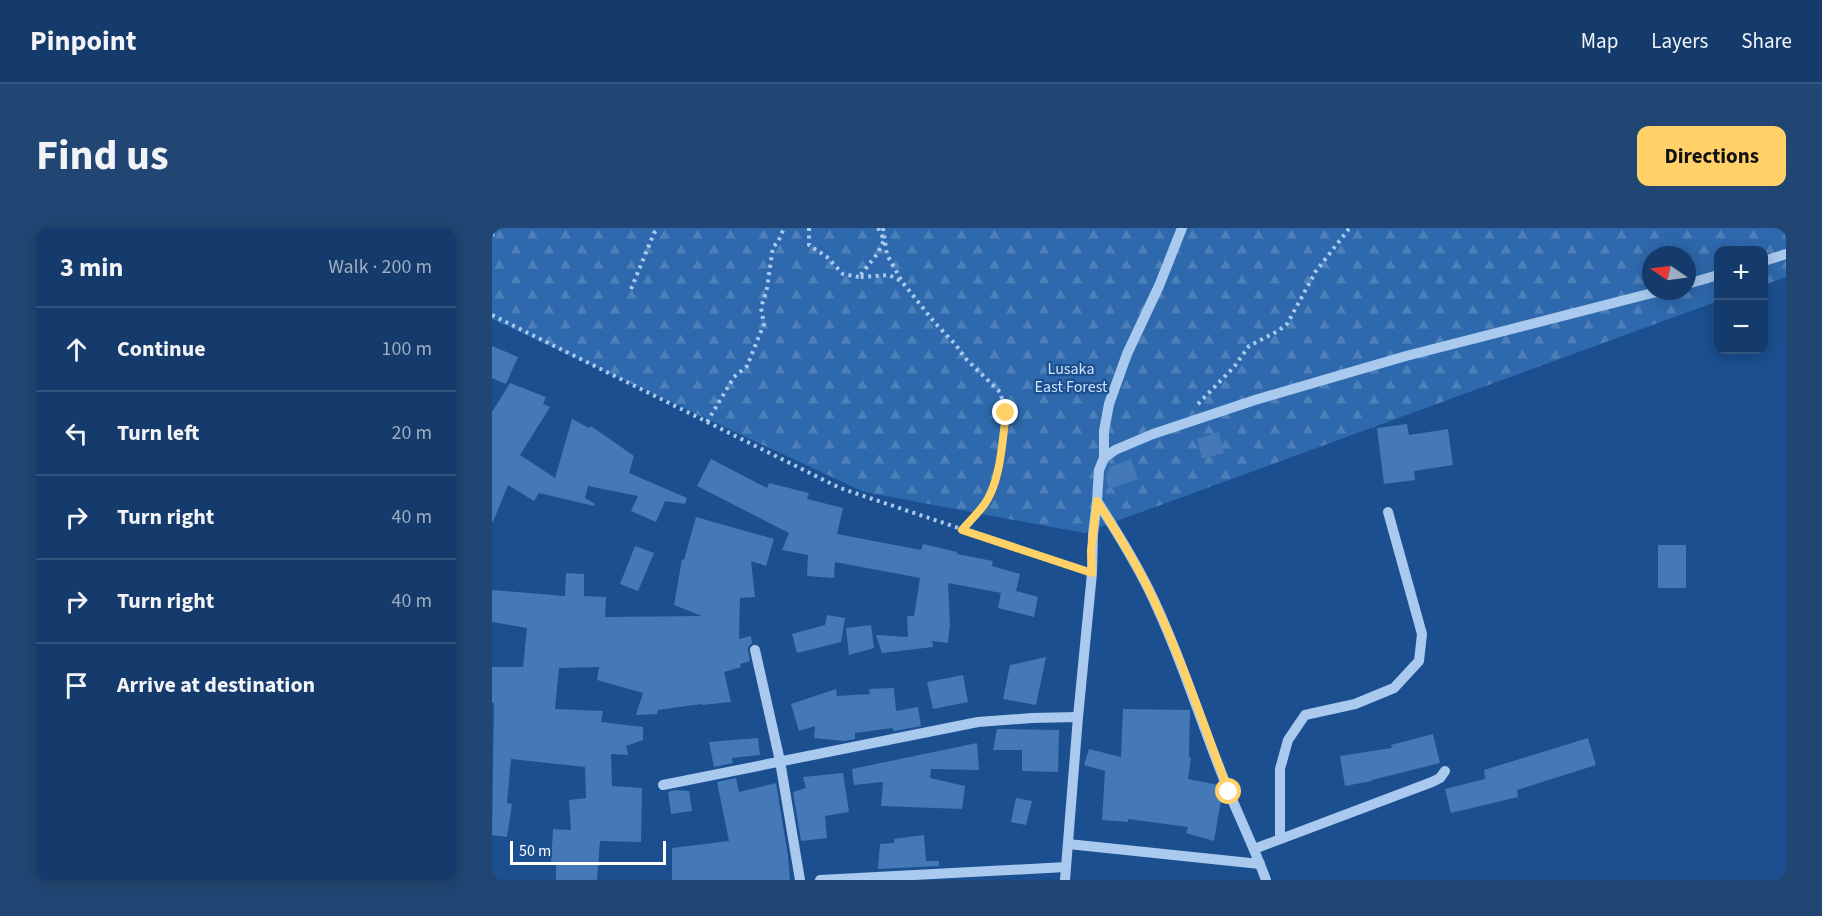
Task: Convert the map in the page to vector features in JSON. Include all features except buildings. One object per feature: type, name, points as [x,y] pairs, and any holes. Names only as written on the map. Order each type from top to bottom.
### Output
[{"type":"street","points":[[1065,880],[1092,573],[1091,551],[1099,470],[1104,458],[1104,431],[1109,404],[1127,354],[1182,228]]},
{"type":"street","points":[[1768,260],[1786,254]]},
{"type":"street","points":[[1696,281],[1714,276]]},
{"type":"street","points":[[1104,458],[1115,450],[1186,422],[1255,400],[1406,356],[1642,296]]},
{"type":"street","points":[[1097,501],[1128,551],[1170,636],[1229,792],[1266,880]]},
{"type":"street","points":[[1280,839],[1280,769],[1288,740],[1305,715],[1355,704],[1394,688],[1419,661],[1422,634],[1388,512]]},
{"type":"street","points":[[755,650],[780,761],[800,880]]},
{"type":"street","points":[[663,785],[978,722],[1078,717]]},
{"type":"street","points":[[1254,849],[1432,782],[1440,778],[1445,771]]},
{"type":"street","points":[[1068,844],[1260,864]]},
{"type":"street","points":[[820,880],[1066,867]]},
{"type":"path","points":[[492,236],[495,228]]},
{"type":"path","points":[[631,289],[654,233],[659,228]]},
{"type":"path","points":[[707,422],[734,377],[747,366],[764,324],[761,308],[767,288],[773,247],[778,242],[784,228]]},
{"type":"path","points":[[809,228],[809,245],[827,257],[843,274],[859,277],[889,275],[903,283]]},
{"type":"path","points":[[880,228],[887,255],[903,283],[965,358],[1000,392],[1006,413],[999,467],[989,496],[962,530]]},
{"type":"path","points":[[1186,422],[1200,400],[1234,367],[1249,346],[1287,324],[1316,271],[1352,228]]},
{"type":"path","points":[[859,277],[878,253],[884,240]]},
{"type":"path","points":[[492,315],[840,488],[1092,573]]},
{"type":"green space","name":"Lusaka East Forest","points":[[492,228],[1786,228],[1786,277],[1768,284],[1768,246],[1714,246],[1714,302],[1084,533],[864,492],[492,319]]},
{"type":"route","points":[[1006,413],[999,467],[989,496],[962,530],[1092,573],[1091,551],[1097,501],[1128,551],[1170,636],[1229,792]]}]
